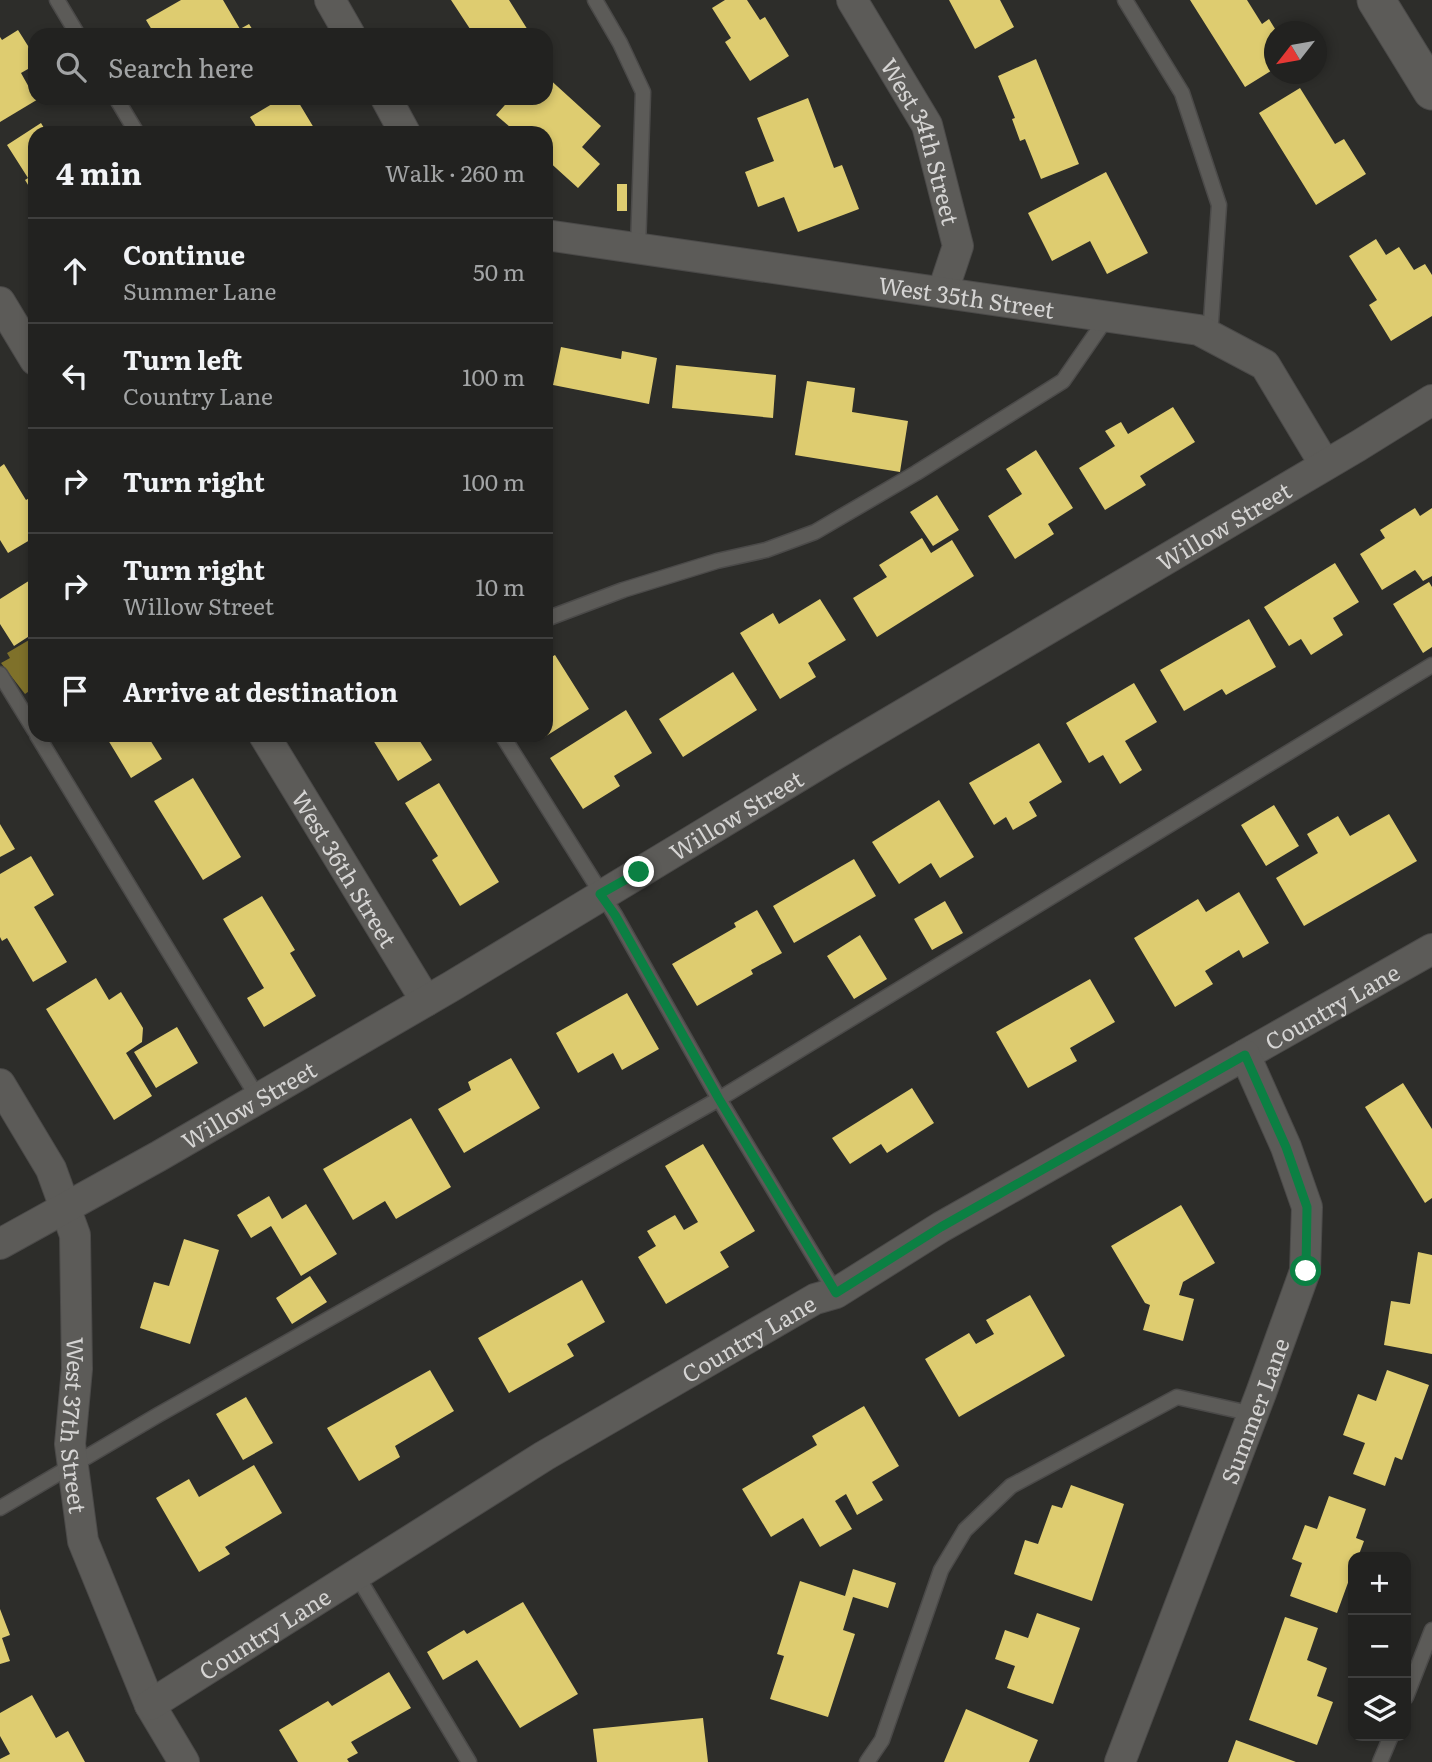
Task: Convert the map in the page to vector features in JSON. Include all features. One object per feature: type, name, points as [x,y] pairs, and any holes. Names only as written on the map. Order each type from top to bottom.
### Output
[{"type":"street","points":[[330,0],[346,28]]},
{"type":"street","name":"West 34th Street","points":[[852,0],[927,125],[958,246],[943,291]]},
{"type":"street","points":[[1376,0],[1432,91]]},
{"type":"street","points":[[390,105],[401,126]]},
{"type":"street","name":"West 35th Street","points":[[553,236],[1199,330],[1265,365],[1325,465]]},
{"type":"street","points":[[0,302],[28,348]]},
{"type":"street","name":"Willow Street","points":[[0,1244],[159,1156],[426,1001],[600,894],[1432,400]]},
{"type":"street","name":"West 36th Street","points":[[268,742],[426,1001]]},
{"type":"street","name":"Country Lane","points":[[150,1705],[544,1456],[815,1299],[836,1293],[941,1227],[1432,949]]},
{"type":"street","name":"Summer Lane","points":[[1120,1762],[1306,1271],[1307,1207],[1286,1147],[1245,1055]]},
{"type":"street","name":"West 37th Street","points":[[0,1084],[51,1169],[75,1236],[77,1369],[70,1444],[83,1541],[150,1705],[184,1762]]},
{"type":"lane","points":[[57,0],[74,28]]},
{"type":"lane","points":[[595,0],[620,43],[643,92],[638,248]]},
{"type":"lane","points":[[1125,0],[1182,93],[1219,205],[1210,336]]},
{"type":"lane","points":[[120,105],[133,126]]},
{"type":"lane","points":[[553,616],[623,590],[717,561],[766,550],[815,532],[916,473],[1063,381],[1108,316]]},
{"type":"lane","points":[[0,1508],[158,1415],[719,1099],[1432,665]]},
{"type":"lane","points":[[0,674],[28,720]]},
{"type":"lane","points":[[41,742],[258,1098]]},
{"type":"lane","points":[[506,742],[615,915],[719,1099],[836,1293]]},
{"type":"lane","points":[[867,1762],[882,1740],[941,1570],[965,1530],[1011,1486],[1177,1397],[1253,1414]]},
{"type":"lane","points":[[356,1574],[469,1762]]},
{"type":"lane","points":[[1411,1684],[1432,1630]]},
{"type":"lane","points":[[1380,1762],[1389,1741]]},
{"type":"shaded area","points":[[28,641],[28,692],[25,694],[1,663],[10,658],[7,653]]},
{"type":"building","points":[[181,0],[223,0],[239,28],[151,28],[146,20]]},
{"type":"building","points":[[451,0],[509,0],[527,28],[469,28]]},
{"type":"building","points":[[725,0],[747,0],[760,20],[765,17],[789,56],[750,81],[725,42],[731,38],[712,8]]},
{"type":"building","points":[[949,0],[1000,0],[1014,27],[975,49]]},
{"type":"building","points":[[1190,0],[1247,0],[1262,24],[1264,23],[1264,75],[1245,87]]},
{"type":"building","points":[[18,30],[28,46],[28,69],[21,73],[28,86],[28,105],[0,122],[0,37],[2,40]]},
{"type":"building","points":[[1036,59],[1079,164],[1041,179],[1025,139],[1020,141],[1012,119],[1015,118],[998,76]]},
{"type":"building","points":[[553,82],[601,126],[582,147],[600,164],[578,188],[553,165],[553,126],[509,126],[496,115],[505,105],[553,105]]},
{"type":"building","points":[[1300,88],[1335,144],[1344,139],[1366,174],[1316,205],[1259,113]]},
{"type":"building","points":[[808,98],[834,168],[842,165],[859,209],[798,232],[784,197],[758,207],[745,172],[774,161],[757,118]]},
{"type":"building","points":[[270,105],[300,105],[313,126],[256,126],[250,117]]},
{"type":"building","points":[[28,131],[28,178],[7,145]]},
{"type":"building","points":[[1106,172],[1148,253],[1107,274],[1090,241],[1052,261],[1028,213]]},
{"type":"building","points":[[617,184],[627,184],[627,211],[617,211]]},
{"type":"building","points":[[1376,239],[1386,255],[1399,247],[1414,270],[1425,264],[1432,275],[1432,316],[1391,341],[1369,305],[1377,300],[1349,256]]},
{"type":"building","points":[[561,347],[621,359],[622,351],[657,358],[649,404],[553,385]]},
{"type":"building","points":[[676,365],[776,375],[773,418],[672,408]]},
{"type":"building","points":[[807,381],[855,388],[852,412],[908,421],[900,472],[795,455]]},
{"type":"building","points":[[1173,407],[1195,442],[1140,476],[1146,485],[1105,510],[1079,468],[1115,446],[1105,431],[1121,422],[1128,434]]},
{"type":"building","points":[[1036,450],[1073,508],[1048,524],[1054,534],[1015,559],[988,516],[1022,494],[1006,469]]},
{"type":"building","points":[[4,464],[26,500],[28,499],[28,541],[8,553],[0,540],[0,467]]},
{"type":"building","points":[[937,495],[959,530],[933,546],[910,512]]},
{"type":"building","points":[[1415,508],[1420,516],[1432,508],[1432,576],[1423,581],[1415,570],[1382,590],[1360,554],[1385,538],[1380,530]]},
{"type":"building","points":[[922,538],[931,553],[952,540],[974,576],[877,637],[853,598],[887,577],[879,565]]},
{"type":"building","points":[[1335,563],[1359,602],[1333,618],[1343,635],[1311,655],[1301,639],[1289,646],[1264,607]]},
{"type":"building","points":[[28,581],[28,637],[14,646],[0,624],[0,599]]},
{"type":"building","points":[[1429,582],[1432,587],[1432,647],[1423,653],[1393,604]]},
{"type":"building","points":[[820,599],[846,640],[808,663],[816,677],[780,699],[740,633],[773,613],[779,624]]},
{"type":"building","points":[[1249,619],[1276,667],[1226,695],[1222,689],[1184,711],[1160,670]]},
{"type":"building","points":[[555,655],[589,709],[553,732]]},
{"type":"building","points":[[733,672],[757,710],[683,757],[659,719]]},
{"type":"building","points":[[1134,683],[1157,722],[1125,741],[1142,770],[1120,784],[1103,755],[1089,763],[1066,723]]},
{"type":"building","points":[[626,710],[652,753],[614,776],[620,786],[583,809],[550,758]]},
{"type":"building","points":[[109,742],[151,742],[162,759],[131,778]]},
{"type":"building","points":[[374,742],[420,742],[432,760],[398,781]]},
{"type":"building","points":[[1039,743],[1062,782],[1029,802],[1037,816],[1013,830],[1006,817],[994,825],[969,783]]},
{"type":"building","points":[[193,778],[241,857],[203,880],[154,801]]},
{"type":"building","points":[[439,783],[499,882],[460,906],[432,860],[438,856],[405,803]]},
{"type":"building","points":[[939,800],[974,857],[940,878],[931,863],[899,884],[872,842]]},
{"type":"building","points":[[1274,805],[1299,846],[1266,866],[1241,825]]},
{"type":"building","points":[[1389,814],[1417,861],[1304,926],[1276,878],[1318,853],[1307,834],[1338,816],[1350,836]]},
{"type":"building","points":[[0,824],[15,849],[0,857]]},
{"type":"building","points":[[31,856],[54,895],[34,907],[67,962],[33,982],[7,938],[2,941],[0,937],[0,874]]},
{"type":"building","points":[[854,859],[876,896],[794,943],[773,906]]},
{"type":"building","points":[[1239,892],[1269,943],[1243,958],[1239,950],[1205,971],[1213,984],[1175,1007],[1134,938],[1198,899],[1206,912]]},
{"type":"building","points":[[262,896],[295,950],[290,953],[316,996],[264,1027],[247,998],[264,988],[223,919]]},
{"type":"building","points":[[945,901],[963,933],[932,950],[914,919]]},
{"type":"building","points":[[757,910],[782,953],[751,970],[753,974],[697,1006],[672,964],[736,927],[734,923]]},
{"type":"building","points":[[860,935],[887,979],[854,999],[827,956]]},
{"type":"building","points":[[96,978],[109,1000],[121,992],[143,1028],[142,1042],[126,1053],[152,1096],[114,1120],[46,1009]]},
{"type":"building","points":[[1090,979],[1115,1022],[1070,1048],[1077,1061],[1028,1088],[996,1032]]},
{"type":"building","points":[[627,993],[659,1049],[622,1070],[613,1053],[578,1073],[556,1033]]},
{"type":"building","points":[[177,1027],[198,1063],[156,1088],[134,1052]]},
{"type":"building","points":[[511,1058],[540,1108],[464,1153],[438,1109],[471,1090],[468,1082]]},
{"type":"building","points":[[1403,1083],[1432,1129],[1432,1198],[1425,1203],[1365,1107]]},
{"type":"building","points":[[912,1088],[934,1123],[887,1153],[881,1144],[850,1164],[832,1138]]},
{"type":"building","points":[[411,1118],[451,1187],[396,1219],[385,1201],[353,1220],[323,1169]]},
{"type":"building","points":[[703,1144],[755,1231],[720,1252],[729,1267],[666,1304],[638,1257],[656,1246],[647,1231],[675,1215],[684,1230],[698,1222],[665,1166]]},
{"type":"building","points":[[269,1196],[282,1219],[306,1204],[337,1254],[301,1276],[271,1226],[251,1238],[237,1215]]},
{"type":"building","points":[[1181,1205],[1215,1263],[1183,1282],[1179,1295],[1194,1299],[1183,1341],[1143,1330],[1150,1305],[1145,1303],[1111,1246]]},
{"type":"building","points":[[184,1239],[219,1250],[190,1344],[140,1328],[154,1282],[169,1286]]},
{"type":"building","points":[[1418,1252],[1432,1255],[1432,1354],[1384,1345],[1391,1301],[1410,1304]]},
{"type":"building","points":[[310,1276],[327,1302],[292,1324],[276,1298]]},
{"type":"building","points":[[582,1280],[605,1322],[567,1344],[574,1356],[509,1393],[478,1338]]},
{"type":"building","points":[[1030,1295],[1065,1356],[959,1417],[925,1359],[969,1333],[976,1344],[994,1334],[986,1320]]},
{"type":"building","points":[[430,1370],[454,1411],[395,1446],[400,1457],[359,1481],[327,1428]]},
{"type":"building","points":[[1387,1370],[1429,1385],[1402,1460],[1395,1457],[1385,1486],[1353,1474],[1365,1443],[1343,1435],[1358,1394],[1376,1401]]},
{"type":"building","points":[[246,1397],[273,1443],[243,1460],[216,1414]]},
{"type":"building","points":[[864,1406],[899,1466],[872,1482],[883,1500],[857,1515],[846,1494],[835,1501],[852,1529],[820,1547],[803,1518],[771,1537],[742,1489],[817,1445],[812,1436]]},
{"type":"building","points":[[254,1465],[282,1513],[225,1547],[230,1554],[199,1572],[156,1498],[189,1479],[199,1497]]},
{"type":"building","points":[[1071,1485],[1124,1504],[1092,1601],[1014,1574],[1025,1540],[1038,1544],[1052,1505],[1062,1508]]},
{"type":"building","points":[[1329,1496],[1366,1509],[1356,1538],[1364,1541],[1360,1552],[1348,1552],[1348,1583],[1337,1613],[1290,1596],[1302,1563],[1292,1559],[1305,1525],[1317,1529]]},
{"type":"building","points":[[853,1569],[896,1583],[888,1608],[853,1597],[843,1630],[855,1634],[828,1717],[770,1699],[784,1656],[777,1654],[800,1581],[845,1596]]},
{"type":"building","points":[[523,1602],[578,1694],[520,1728],[477,1660],[443,1680],[427,1652],[464,1630],[467,1634]]},
{"type":"building","points":[[0,1609],[10,1635],[2,1638],[10,1661],[0,1664]]},
{"type":"building","points":[[1037,1613],[1080,1628],[1053,1704],[1007,1688],[1015,1666],[995,1659],[1005,1630],[1028,1638]]},
{"type":"building","points":[[1285,1617],[1318,1628],[1307,1660],[1327,1668],[1317,1696],[1333,1702],[1317,1745],[1249,1720]]},
{"type":"building","points":[[389,1672],[411,1708],[351,1742],[358,1753],[347,1759],[349,1762],[298,1762],[279,1730],[328,1701],[332,1706]]},
{"type":"building","points":[[32,1695],[56,1738],[68,1731],[85,1762],[0,1762],[0,1759],[10,1754],[0,1736],[0,1713]]},
{"type":"building","points":[[966,1709],[1038,1740],[1029,1762],[944,1762]]},
{"type":"building","points":[[703,1718],[708,1762],[597,1762],[593,1729]]},
{"type":"building","points":[[1236,1740],[1296,1762],[1228,1762]]},
{"type":"route","points":[[639,872],[600,894],[615,915],[719,1099],[836,1293],[941,1227],[1245,1055],[1286,1147],[1307,1207],[1306,1271]]}]
